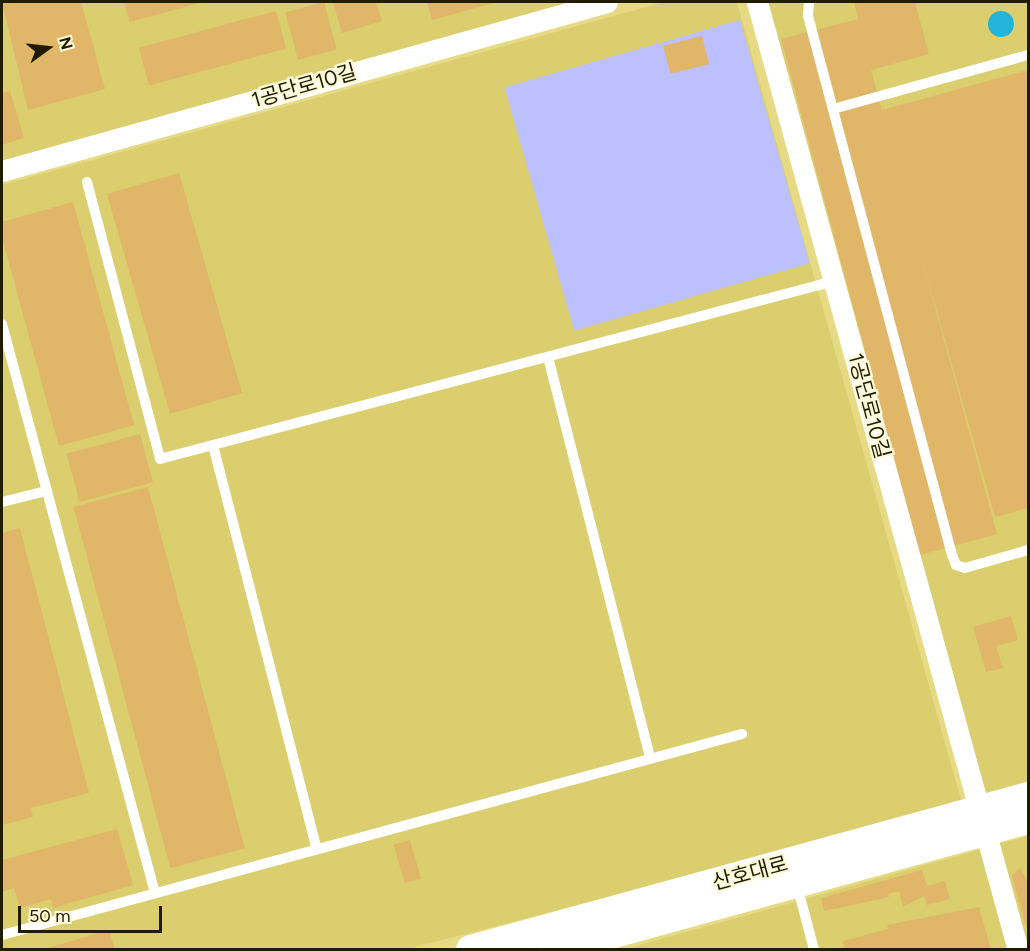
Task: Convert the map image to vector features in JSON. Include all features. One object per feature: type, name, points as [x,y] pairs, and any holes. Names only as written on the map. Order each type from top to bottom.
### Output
[{"type":"main road","name":"산호대로","points":[[471,950],[794,872],[983,821],[1029,797]]},
{"type":"main road","name":"산호대로","points":[[983,821],[1029,819]]},
{"type":"main road","name":"산호대로","points":[[552,950],[794,872]]},
{"type":"street","name":"1공단로10길","points":[[2,171],[607,2]]},
{"type":"street","name":"1공단로10길","points":[[757,2],[1018,950]]},
{"type":"lane","points":[[808,2],[808,15],[956,565],[965,568],[1029,550]]},
{"type":"lane","points":[[833,109],[1029,55]]},
{"type":"lane","points":[[87,182],[160,459],[834,281]]},
{"type":"lane","points":[[2,324],[155,893]]},
{"type":"lane","points":[[548,357],[650,758]]},
{"type":"lane","points":[[213,445],[317,849]]},
{"type":"lane","points":[[2,502],[46,490]]},
{"type":"lane","points":[[2,935],[742,734]]},
{"type":"lane","points":[[794,872],[814,950]]},
{"type":"shaded area","points":[[2,2],[607,2],[2,171]]},
{"type":"shaded area","points":[[664,2],[737,2],[961,800],[794,849],[407,949],[2,950],[2,185]]},
{"type":"shaded area","points":[[767,2],[1028,2],[1028,789],[982,802]]},
{"type":"shaded area","points":[[1001,11],[1010,15],[1014,24],[1010,33],[1001,37],[992,33],[988,24],[992,15]]},
{"type":"shaded area","points":[[740,20],[810,263],[574,331],[504,88]]},
{"type":"shaded area","points":[[1028,836],[1028,949],[621,950],[784,905]]},
{"type":"building","points":[[2,2],[81,2],[105,89],[28,110]]},
{"type":"building","points":[[124,2],[203,2],[130,22]]},
{"type":"building","points":[[324,2],[337,49],[298,60],[285,12]]},
{"type":"building","points":[[333,2],[376,2],[382,21],[342,33]]},
{"type":"building","points":[[427,2],[497,2],[432,20]]},
{"type":"building","points":[[854,2],[915,2],[929,54],[871,70],[882,110],[1028,70],[1028,508],[995,517],[914,230],[997,534],[920,555],[781,39],[858,19]]},
{"type":"building","points":[[276,11],[286,49],[149,85],[139,48]]},
{"type":"building","points":[[702,36],[709,64],[670,74],[663,46]]},
{"type":"building","points":[[10,91],[24,138],[2,145],[2,93]]},
{"type":"building","points":[[179,173],[242,393],[170,414],[107,194]]},
{"type":"building","points":[[73,202],[134,425],[59,446],[2,237],[2,222]]},
{"type":"building","points":[[140,434],[153,482],[80,502],[67,454]]},
{"type":"building","points":[[148,487],[245,848],[170,868],[74,507]]},
{"type":"building","points":[[20,528],[89,793],[31,808],[33,817],[2,825],[2,533]]},
{"type":"building","points":[[1011,616],[1018,640],[996,646],[1003,668],[986,672],[973,627]]},
{"type":"building","points":[[117,829],[133,885],[53,908],[51,899],[20,908],[14,888],[2,892],[2,860]]},
{"type":"building","points":[[410,840],[421,878],[405,883],[394,845]]},
{"type":"building","points":[[1020,868],[1028,882],[1028,933],[1012,876]]},
{"type":"building","points":[[922,870],[927,886],[945,881],[950,899],[927,905],[924,896],[903,907],[899,891],[888,894],[889,897],[824,911],[821,898]]},
{"type":"building","points":[[979,907],[991,950],[845,950],[843,941],[888,929],[887,925]]},
{"type":"building","points":[[109,930],[115,950],[45,949]]}]
